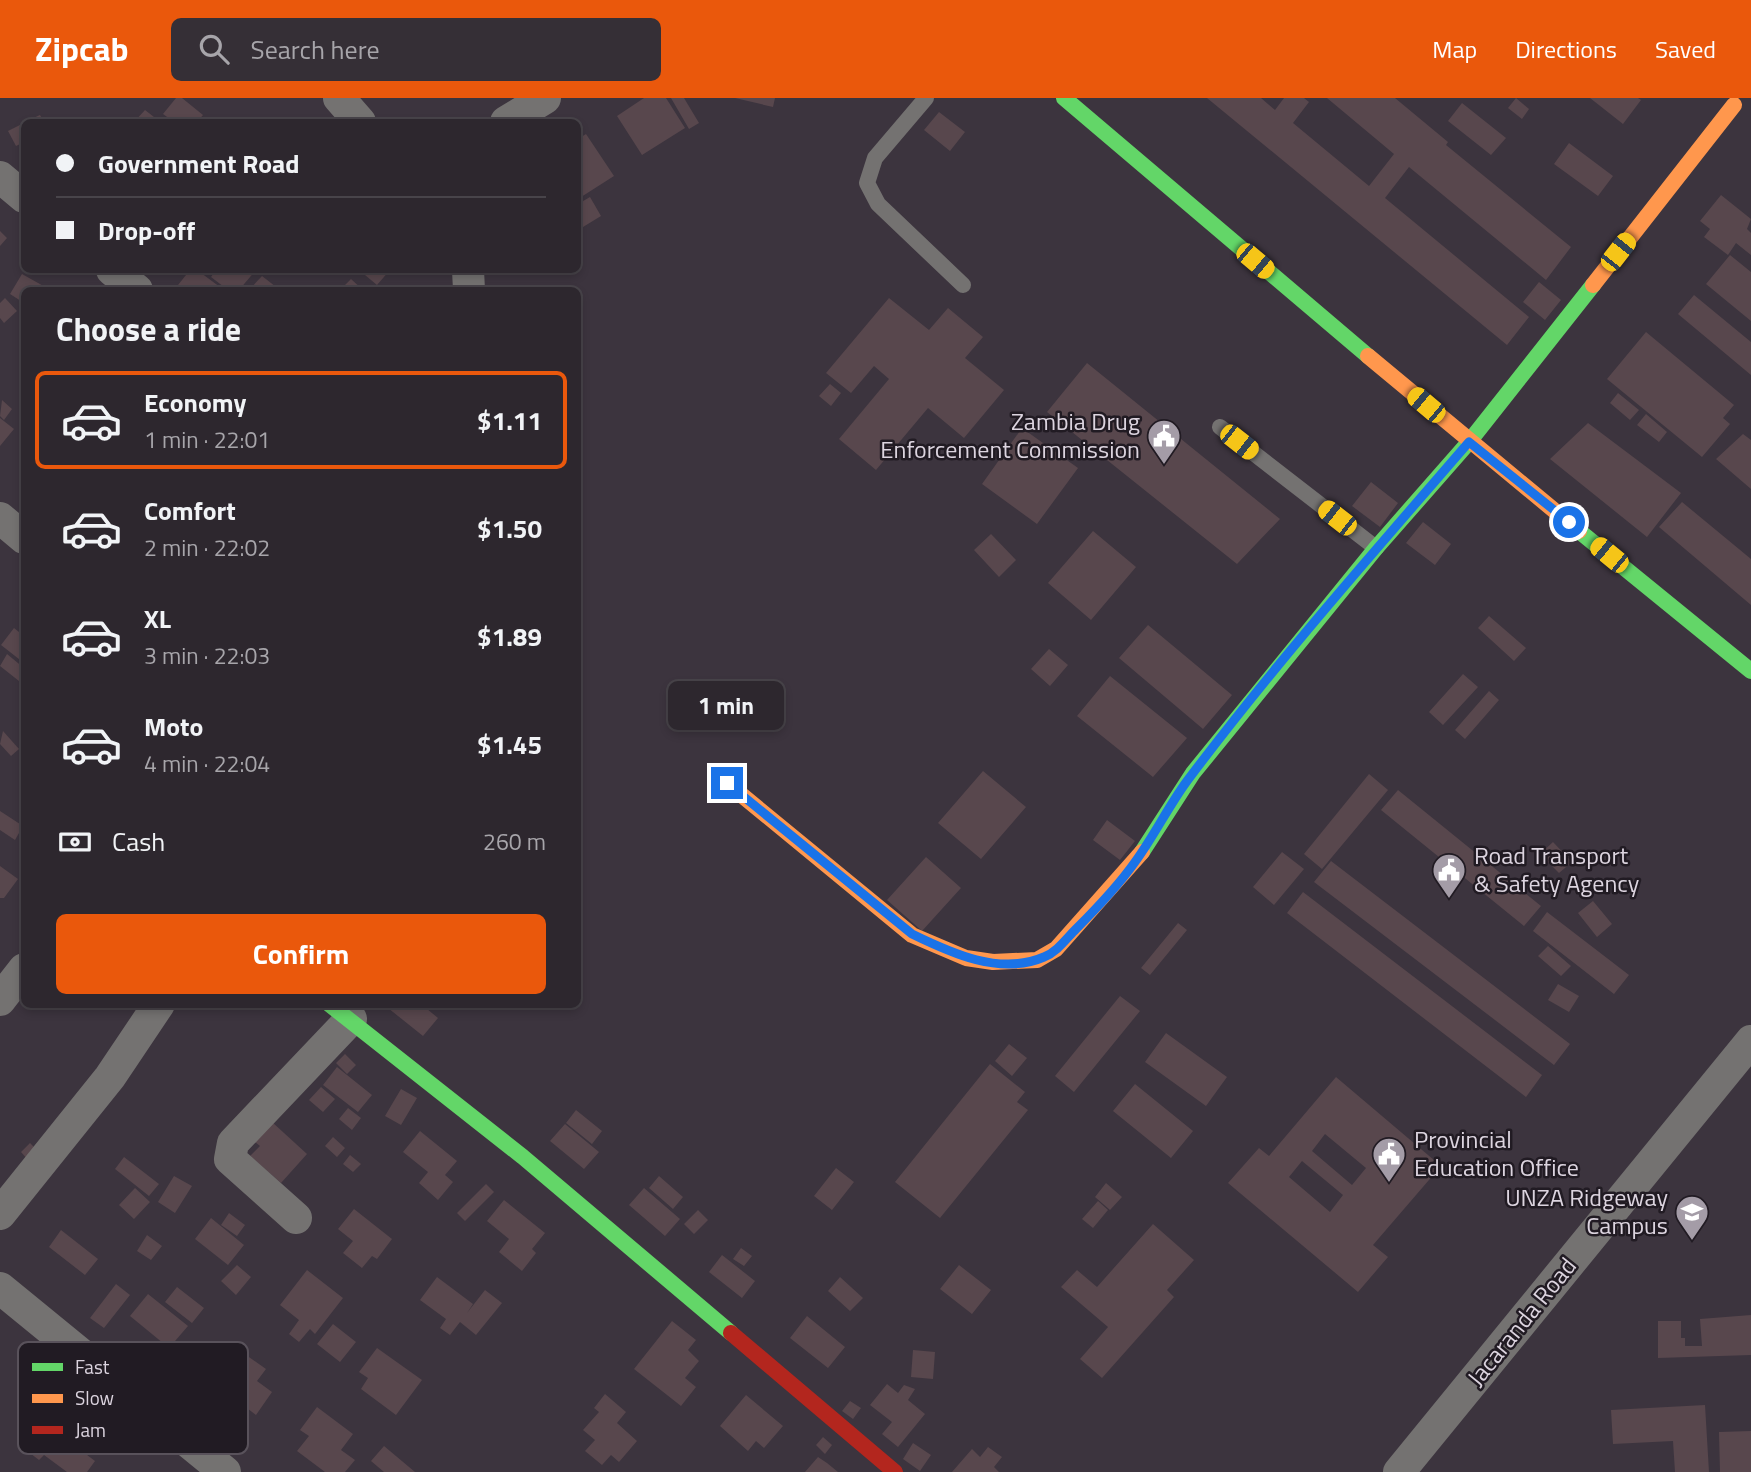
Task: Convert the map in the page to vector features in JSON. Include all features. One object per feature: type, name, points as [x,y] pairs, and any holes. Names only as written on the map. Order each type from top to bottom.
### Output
[{"type":"street","points":[[339,98],[357,119]]},
{"type":"street","points":[[511,119],[545,98]]},
{"type":"street","points":[[1063,98],[1469,442],[1751,671]]},
{"type":"street","points":[[727,783],[912,934],[943,950],[979,961],[1009,963],[1047,956],[1097,908],[1136,861],[1185,783],[1376,548],[1469,442],[1737,107]]},
{"type":"street","points":[[0,177],[21,194]]},
{"type":"street","points":[[116,273],[133,287]]},
{"type":"street","points":[[0,518],[21,536]]},
{"type":"street","points":[[0,1000],[21,973]]},
{"type":"street","points":[[0,1214],[110,1077],[156,1008]]},
{"type":"street","points":[[296,1218],[230,1159],[233,1143],[340,1012],[523,1157],[895,1472]]},
{"type":"street","name":"Jacaranda Road","points":[[1399,1472],[1751,1041]]},
{"type":"street","points":[[0,1288],[66,1342]]},
{"type":"street","points":[[203,1454],[225,1472]]},
{"type":"lane","points":[[926,98],[875,159],[867,183],[878,204],[963,285]]},
{"type":"lane","points":[[1220,427],[1376,548]]},
{"type":"building","points":[[176,98],[182,98],[203,115],[200,119],[170,119],[163,114]]},
{"type":"building","points":[[644,98],[666,98],[685,128],[642,155],[617,116]]},
{"type":"building","points":[[671,98],[684,98],[699,123],[689,129]]},
{"type":"building","points":[[735,98],[775,98],[773,107]]},
{"type":"building","points":[[1207,98],[1261,98],[1275,110],[1284,98],[1304,98],[1309,102],[1293,123],[1369,186],[1394,154],[1327,98],[1395,98],[1448,142],[1446,145],[1571,247],[1546,280],[1409,167],[1385,198],[1529,317],[1507,345]]},
{"type":"building","points":[[1516,98],[1529,109],[1522,119],[1508,108]]},
{"type":"building","points":[[1590,98],[1638,98],[1641,100],[1623,124]]},
{"type":"building","points":[[1462,103],[1506,138],[1491,155],[1448,121]]},
{"type":"building","points":[[145,110],[154,117],[152,119],[137,119]]},
{"type":"building","points":[[939,112],[965,132],[950,151],[924,130]]},
{"type":"building","points":[[21,124],[21,144],[16,146],[8,131]]},
{"type":"building","points":[[586,134],[614,176],[581,197],[581,137]]},
{"type":"building","points":[[1569,143],[1613,176],[1598,196],[1554,164]]},
{"type":"building","points":[[1721,195],[1751,219],[1747,229],[1751,233],[1751,255],[1736,243],[1728,255],[1704,237],[1710,229],[1700,221]]},
{"type":"building","points":[[590,197],[601,216],[583,227],[581,224],[581,202]]},
{"type":"building","points":[[0,231],[7,238],[0,246]]},
{"type":"building","points":[[1730,255],[1751,272],[1751,321],[1706,284]]},
{"type":"building","points":[[188,273],[201,273],[220,287],[180,287],[178,285]]},
{"type":"building","points":[[214,273],[253,273],[242,287],[224,287],[211,277]]},
{"type":"building","points":[[363,273],[387,273],[377,285]]},
{"type":"building","points":[[22,274],[45,287],[21,287],[21,301],[10,294]]},
{"type":"building","points":[[262,276],[276,287],[252,287]]},
{"type":"building","points":[[351,279],[360,287],[343,287]]},
{"type":"building","points":[[1539,282],[1561,300],[1545,320],[1523,302]]},
{"type":"building","points":[[1694,295],[1751,342],[1751,375],[1678,314]]},
{"type":"building","points":[[5,298],[17,311],[4,323],[0,318],[0,303]]},
{"type":"building","points":[[889,298],[929,330],[948,308],[983,337],[965,358],[1004,390],[964,438],[928,408],[876,470],[839,439],[889,379],[874,366],[851,393],[826,373]]},
{"type":"building","points":[[1646,332],[1734,405],[1723,418],[1730,424],[1702,457],[1607,379]]},
{"type":"building","name":"Zambia Drug Enforcement Commission","points":[[1087,363],[1280,519],[1237,564],[1047,412]]},
{"type":"building","points":[[830,384],[841,393],[831,406],[819,396]]},
{"type":"building","points":[[1618,393],[1639,410],[1630,420],[1610,403]]},
{"type":"building","points":[[2,400],[12,409],[4,420],[0,416]]},
{"type":"building","points":[[1646,414],[1667,432],[1659,442],[1637,425]]},
{"type":"building","points":[[0,418],[14,429],[0,446]]},
{"type":"building","points":[[1588,423],[1681,493],[1647,537],[1550,459]]},
{"type":"building","points":[[1022,428],[1078,468],[1037,524],[982,484]]},
{"type":"building","points":[[1743,434],[1751,440],[1751,489],[1716,459]]},
{"type":"building","points":[[1371,482],[1398,503],[1380,527],[1352,506]]},
{"type":"building","points":[[1682,502],[1751,559],[1751,605],[1659,527]]},
{"type":"building","points":[[1423,522],[1451,544],[1435,565],[1406,543]]},
{"type":"building","points":[[1093,531],[1136,567],[1091,620],[1048,583]]},
{"type":"building","points":[[991,534],[1016,560],[999,577],[974,550]]},
{"type":"building","points":[[1489,616],[1526,648],[1514,661],[1478,628]]},
{"type":"building","points":[[1148,625],[1232,695],[1203,729],[1119,658]]},
{"type":"building","points":[[14,628],[21,634],[21,661],[1,645]]},
{"type":"building","points":[[1049,649],[1068,665],[1050,686],[1031,669]]},
{"type":"building","points":[[7,654],[21,666],[21,683],[0,666]]},
{"type":"building","points":[[1463,674],[1478,687],[1443,725],[1429,712]]},
{"type":"building","points":[[1110,676],[1187,738],[1153,777],[1077,716]]},
{"type":"building","points":[[1489,691],[1499,700],[1465,739],[1455,730]]},
{"type":"building","points":[[3,731],[19,749],[11,756],[0,744]]},
{"type":"building","points":[[983,771],[1026,807],[981,859],[938,823]]},
{"type":"building","points":[[1369,774],[1388,790],[1322,869],[1304,854]]},
{"type":"building","points":[[1398,790],[1541,906],[1524,926],[1381,810]]},
{"type":"building","points":[[0,811],[21,825],[15,840],[0,830]]},
{"type":"building","points":[[1107,820],[1135,841],[1120,860],[1093,840]]},
{"type":"building","points":[[1553,842],[1572,862],[1559,873],[1540,854]]},
{"type":"building","points":[[1282,852],[1304,869],[1274,905],[1253,887]]},
{"type":"building","points":[[926,857],[961,888],[922,931],[887,900]]},
{"type":"building","points":[[1331,861],[1570,1044],[1554,1065],[1314,882]]},
{"type":"building","points":[[0,866],[18,879],[4,898],[0,898]]},
{"type":"building","points":[[1303,892],[1542,1075],[1526,1097],[1287,913]]},
{"type":"building","points":[[1593,901],[1612,924],[1597,937],[1578,913]]},
{"type":"building","points":[[1547,912],[1629,975],[1614,994],[1533,931]]},
{"type":"building","points":[[1178,923],[1187,930],[1150,975],[1141,968]]},
{"type":"building","points":[[1548,946],[1571,966],[1561,976],[1538,956]]},
{"type":"building","points":[[1558,984],[1579,996],[1569,1012],[1548,1000]]},
{"type":"building","points":[[1120,996],[1140,1011],[1074,1092],[1055,1076]]},
{"type":"building","points":[[388,1008],[426,1008],[438,1018],[423,1036]]},
{"type":"building","points":[[1166,1033],[1227,1077],[1206,1106],[1145,1062]]},
{"type":"building","points":[[1009,1044],[1027,1058],[1012,1076],[995,1061]]},
{"type":"building","points":[[345,1054],[356,1065],[347,1074],[336,1063]]},
{"type":"building","points":[[990,1064],[1025,1092],[1017,1102],[1028,1110],[940,1218],[895,1182]]},
{"type":"building","points":[[337,1067],[372,1095],[358,1112],[323,1085]]},
{"type":"building","name":"Provincial Education Office","points":[[1336,1077],[1441,1166],[1373,1245],[1388,1257],[1358,1292],[1228,1183],[1259,1148],[1269,1156]],"holes":[[[1325,1134],[1366,1168],[1352,1185],[1312,1151]],[[1302,1161],[1343,1195],[1330,1212],[1289,1177]]]},
{"type":"building","points":[[1135,1084],[1193,1131],[1171,1158],[1113,1111]]},
{"type":"building","points":[[321,1087],[335,1099],[323,1112],[309,1100]]},
{"type":"building","points":[[401,1089],[417,1098],[401,1125],[385,1116]]},
{"type":"building","points":[[348,1108],[361,1118],[352,1130],[339,1119]]},
{"type":"building","points":[[576,1110],[602,1131],[592,1144],[566,1123]]},
{"type":"building","points":[[272,1122],[307,1154],[281,1183],[250,1156],[260,1146],[255,1142]]},
{"type":"building","points":[[565,1124],[599,1152],[584,1169],[550,1141]]},
{"type":"building","points":[[420,1131],[457,1161],[445,1175],[453,1182],[438,1200],[419,1183],[428,1172],[403,1152]]},
{"type":"building","points":[[333,1137],[345,1148],[337,1157],[325,1146]]},
{"type":"building","points":[[30,1143],[39,1152],[29,1161],[21,1152]]},
{"type":"building","points":[[350,1155],[361,1164],[353,1172],[343,1164]]},
{"type":"building","points":[[124,1157],[159,1184],[149,1196],[115,1169]]},
{"type":"building","points":[[836,1168],[854,1182],[832,1210],[814,1196]]},
{"type":"building","points":[[174,1176],[192,1186],[175,1213],[158,1202]]},
{"type":"building","points":[[659,1176],[683,1197],[673,1209],[649,1188]]},
{"type":"building","points":[[1106,1183],[1122,1197],[1110,1210],[1095,1197]]},
{"type":"building","points":[[486,1184],[494,1192],[465,1221],[457,1213]]},
{"type":"building","points":[[135,1188],[150,1202],[134,1219],[119,1205]]},
{"type":"building","points":[[644,1188],[680,1219],[665,1236],[629,1205]]},
{"type":"building","points":[[504,1200],[545,1233],[532,1249],[536,1253],[522,1271],[499,1252],[509,1239],[487,1221]]},
{"type":"building","points":[[1098,1201],[1108,1210],[1093,1228],[1082,1219]]},
{"type":"building","points":[[354,1209],[392,1239],[377,1259],[372,1256],[362,1268],[343,1253],[353,1241],[338,1229]]},
{"type":"building","points":[[698,1210],[708,1220],[694,1234],[684,1224]]},
{"type":"building","points":[[229,1213],[245,1225],[237,1236],[221,1225]]},
{"type":"building","points":[[211,1218],[244,1245],[228,1265],[195,1239]]},
{"type":"building","points":[[1153,1224],[1194,1260],[1167,1290],[1174,1297],[1102,1378],[1080,1359],[1108,1327],[1061,1287],[1077,1270],[1097,1287]]},
{"type":"building","points":[[61,1230],[98,1259],[85,1275],[49,1247]]},
{"type":"building","points":[[147,1235],[162,1246],[151,1260],[137,1251]]},
{"type":"building","points":[[741,1248],[752,1256],[744,1266],[733,1259]]},
{"type":"building","points":[[722,1255],[755,1281],[742,1298],[709,1272]]},
{"type":"building","points":[[237,1265],[251,1277],[236,1295],[221,1281]]},
{"type":"building","points":[[959,1265],[991,1290],[972,1314],[940,1289]]},
{"type":"building","points":[[307,1270],[343,1298],[315,1334],[310,1329],[299,1342],[289,1334],[299,1320],[280,1305]]},
{"type":"building","points":[[437,1277],[473,1304],[467,1313],[485,1290],[502,1303],[476,1335],[460,1322],[450,1335],[440,1328],[446,1319],[420,1300]]},
{"type":"building","points":[[840,1277],[863,1298],[850,1311],[828,1291]]},
{"type":"building","points":[[116,1284],[130,1295],[104,1328],[90,1318]]},
{"type":"building","points":[[177,1287],[204,1308],[192,1323],[165,1302]]},
{"type":"building","points":[[148,1294],[188,1326],[174,1342],[162,1342],[130,1316]]},
{"type":"building","points":[[1751,1315],[1751,1355],[1658,1358],[1658,1321],[1681,1321],[1681,1338],[1685,1338],[1685,1346],[1702,1346],[1700,1319]]},
{"type":"building","points":[[807,1316],[845,1347],[828,1368],[790,1338]]},
{"type":"building","points":[[672,1321],[696,1340],[688,1350],[699,1361],[685,1378],[696,1387],[681,1406],[634,1369]]},
{"type":"building","points":[[333,1324],[356,1342],[340,1362],[317,1344]]},
{"type":"building","points":[[377,1348],[422,1380],[396,1415],[361,1389],[368,1378],[359,1372]]},
{"type":"building","points":[[913,1350],[935,1352],[933,1379],[911,1377]]},
{"type":"building","points":[[248,1356],[266,1369],[257,1381],[272,1392],[256,1415],[248,1409]]},
{"type":"building","points":[[887,1384],[898,1393],[904,1385],[915,1389],[908,1400],[925,1414],[898,1447],[882,1434],[892,1422],[870,1405]]},
{"type":"building","points":[[605,1394],[626,1412],[617,1423],[637,1441],[619,1462],[611,1455],[602,1465],[585,1451],[595,1440],[583,1430],[599,1412],[594,1408]]},
{"type":"building","points":[[746,1395],[783,1426],[764,1448],[756,1441],[748,1451],[720,1426]]},
{"type":"building","points":[[850,1401],[861,1408],[853,1419],[842,1411]]},
{"type":"building","points":[[1705,1405],[1709,1472],[1675,1472],[1673,1441],[1613,1444],[1611,1410]]},
{"type":"building","points":[[317,1407],[353,1434],[341,1450],[355,1460],[345,1472],[325,1472],[297,1451],[309,1436],[300,1430]]},
{"type":"building","points":[[1751,1431],[1751,1472],[1720,1472],[1719,1432]]},
{"type":"building","points":[[823,1437],[832,1445],[825,1454],[816,1445]]},
{"type":"building","points":[[913,1443],[931,1455],[920,1471],[903,1459]]},
{"type":"building","points":[[384,1446],[415,1472],[384,1472],[371,1461]]},
{"type":"building","points":[[988,1447],[1002,1457],[994,1467],[999,1472],[952,1472],[972,1449],[980,1457]]},
{"type":"building","points":[[31,1454],[86,1454],[95,1461],[87,1472],[67,1472],[44,1455],[39,1460]]},
{"type":"building","points":[[818,1457],[827,1463],[838,1472],[805,1472]]},
{"type":"traffic: fast","points":[[1064,98],[1368,356]]},
{"type":"traffic: fast","points":[[1142,852],[1193,773],[1376,548],[1469,442],[1593,285]]},
{"type":"traffic: fast","points":[[1579,531],[1751,671]]},
{"type":"traffic: fast","points":[[334,1008],[523,1157],[731,1333]]},
{"type":"traffic: slow","points":[[1593,285],[1734,105]]},
{"type":"traffic: slow","points":[[1368,356],[1579,531]]},
{"type":"traffic: slow","points":[[727,783],[912,935],[966,958],[993,962],[1037,960],[1056,949],[1142,852]]},
{"type":"traffic: jam","points":[[731,1333],[895,1472]]},
{"type":"place","name":"Zambia Drug Enforcement Commission","points":[[1164,466]]},
{"type":"place","name":"Road Transport & Safety Agency","points":[[1449,900]]},
{"type":"place","name":"Provincial Education Office","points":[[1389,1184]]},
{"type":"place","name":"UNZA Ridgeway Campus","points":[[1692,1242]]},
{"type":"route","points":[[727,783],[895,923],[912,934],[943,950],[979,961],[1009,963],[1037,960],[1056,949],[1097,908],[1136,861],[1185,783],[1376,548],[1469,442],[1569,522]]}]
